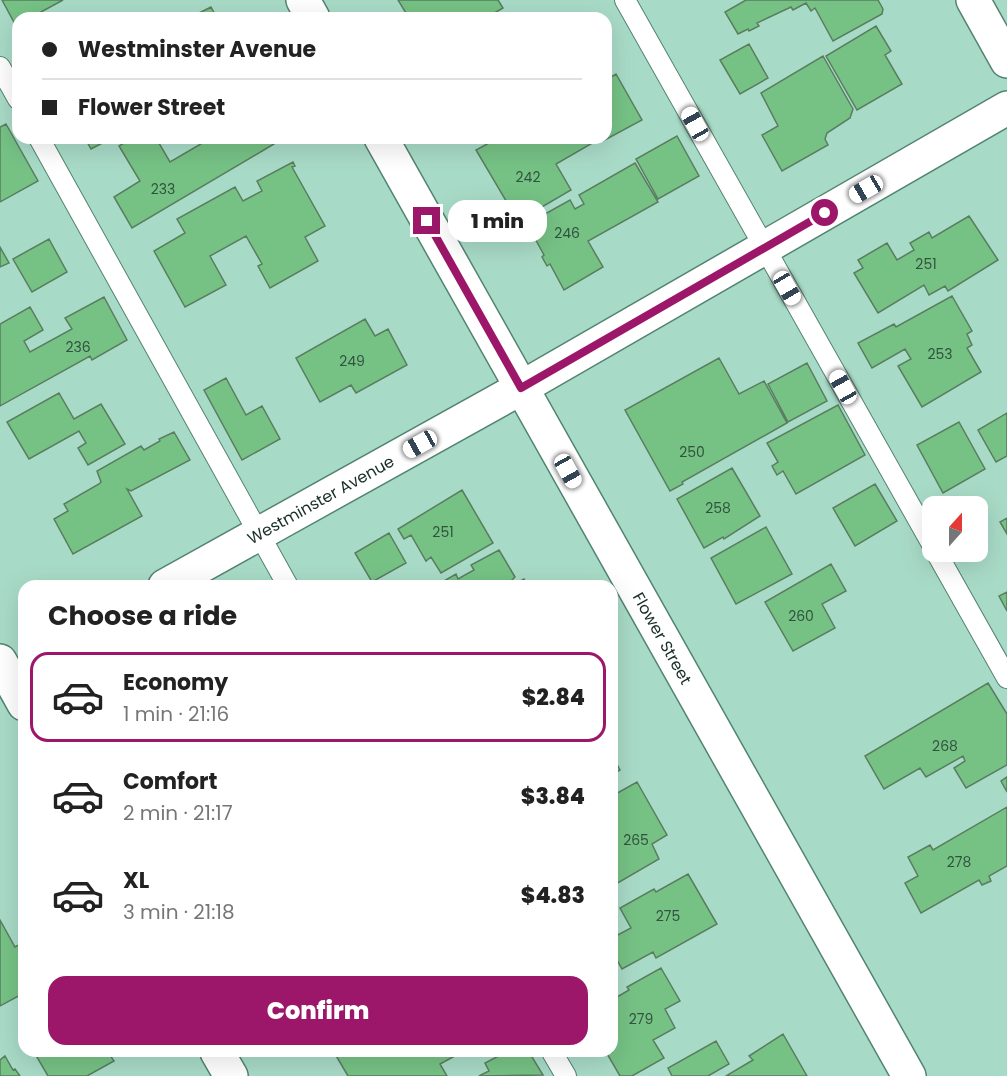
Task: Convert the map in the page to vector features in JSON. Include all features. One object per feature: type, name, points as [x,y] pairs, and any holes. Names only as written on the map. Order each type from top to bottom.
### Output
[{"type":"street","points":[[973,0],[1007,61]]},
{"type":"street","name":"Westminster Avenue","points":[[176,580],[521,388],[1007,108]]},
{"type":"street","name":"Flower Street","points":[[384,144],[909,1076]]},
{"type":"street","points":[[8,669],[18,691]]},
{"type":"street","points":[[220,1057],[231,1076]]},
{"type":"lane","points":[[625,0],[922,526]]},
{"type":"lane","points":[[0,67],[12,88]]},
{"type":"lane","points":[[42,144],[285,580]]},
{"type":"lane","points":[[942,562],[1007,678]]},
{"type":"lane","points":[[555,1057],[566,1076]]},
{"type":"building","points":[[2,0],[63,0],[41,12],[12,12],[12,19]]},
{"type":"building","points":[[398,0],[498,0],[503,8],[496,12],[405,12]]},
{"type":"building","points":[[746,0],[878,0],[883,9],[882,14],[833,41],[815,8],[811,11],[806,3],[793,10],[791,7],[757,23],[759,26],[738,34],[725,12]]},
{"type":"building","points":[[211,7],[214,12],[201,12]]},
{"type":"building","points":[[876,26],[891,51],[885,55],[902,84],[857,110],[826,56]]},
{"type":"building","points":[[749,44],[768,78],[740,94],[720,60]]},
{"type":"building","points":[[823,56],[853,109],[850,118],[827,133],[825,139],[828,145],[782,171],[762,135],[778,126],[761,93]]},
{"type":"building","points":[[616,74],[642,120],[612,136],[612,76]]},
{"type":"building","points":[[6,124],[12,135],[12,144],[17,144],[38,181],[0,202],[0,127]]},
{"type":"building","points":[[677,136],[699,176],[658,199],[636,159]]},
{"type":"building","points":[[88,144],[101,144],[91,149]]},
{"type":"building","points":[[122,144],[160,144],[170,162],[201,144],[274,144],[132,228],[114,197],[140,181],[119,146]]},
{"type":"building","points":[[487,144],[591,144],[556,164],[571,190],[518,221],[476,150]]},
{"type":"building","points":[[293,162],[295,166],[292,167],[325,226],[305,237],[318,261],[270,288],[258,266],[262,264],[246,236],[210,256],[226,285],[185,307],[154,251],[185,233],[177,219],[235,187],[243,201],[262,191],[257,181]]},
{"type":"building","points":[[635,163],[658,202],[588,241],[603,267],[564,290],[550,264],[547,266],[542,257],[544,255],[527,224],[570,200],[575,209],[584,204],[579,195]]},
{"type":"building","points":[[969,216],[998,260],[948,291],[945,286],[929,295],[924,285],[878,313],[854,273],[863,268],[858,260],[887,243],[897,260],[914,250],[910,243],[929,232],[932,238]]},
{"type":"building","points":[[49,239],[67,272],[32,292],[13,259]]},
{"type":"building","points":[[0,247],[9,263],[0,267]]},
{"type":"building","points":[[952,296],[972,331],[967,334],[972,345],[967,348],[981,372],[922,407],[898,366],[911,359],[905,349],[872,368],[858,343],[894,324],[896,327]]},
{"type":"building","points":[[104,297],[127,340],[92,360],[90,356],[0,406],[0,324],[30,307],[43,330],[24,341],[30,352],[72,329],[65,318]]},
{"type":"building","points":[[365,319],[375,336],[388,329],[407,365],[356,393],[351,385],[320,402],[296,358]]},
{"type":"building","points":[[719,358],[739,394],[764,381],[787,423],[670,491],[625,410]]},
{"type":"building","points":[[807,363],[827,401],[788,422],[768,384]]},
{"type":"building","points":[[226,378],[246,415],[262,406],[280,439],[242,460],[204,390]]},
{"type":"building","points":[[59,393],[74,419],[101,404],[125,444],[88,465],[78,448],[86,443],[79,431],[29,459],[7,422]]},
{"type":"building","points":[[838,405],[865,455],[796,494],[783,471],[777,475],[772,466],[778,462],[767,443]]},
{"type":"building","points":[[1007,413],[1007,456],[996,462],[978,430]]},
{"type":"building","points":[[959,422],[985,469],[943,493],[917,445]]},
{"type":"building","points":[[174,432],[190,460],[131,491],[127,489],[142,516],[73,554],[54,519],[68,511],[64,504],[101,482],[97,471],[141,446],[144,450]]},
{"type":"building","points":[[732,468],[760,516],[724,539],[723,537],[704,548],[677,499]]},
{"type":"building","points":[[875,484],[897,521],[855,546],[833,508]]},
{"type":"building","points":[[462,490],[493,543],[441,573],[431,557],[426,561],[411,535],[404,539],[398,529]]},
{"type":"building","points":[[1007,518],[1007,534],[1000,522]]},
{"type":"building","points":[[766,527],[792,574],[736,604],[711,558]]},
{"type":"building","points":[[389,533],[406,563],[376,580],[371,580],[355,553]]},
{"type":"building","points":[[499,550],[515,577],[512,580],[446,580],[456,574],[458,579],[474,570],[471,565]]},
{"type":"building","points":[[831,564],[846,591],[822,604],[835,628],[793,651],[765,602]]},
{"type":"building","points":[[1007,592],[1007,611],[999,596]]},
{"type":"building","points":[[988,683],[1007,714],[1007,765],[966,788],[954,768],[965,761],[963,756],[926,777],[920,768],[884,789],[865,756]]},
{"type":"building","points":[[1007,777],[1007,792],[1001,781]]},
{"type":"building","points":[[637,782],[667,835],[652,844],[659,859],[618,883],[618,793]]},
{"type":"building","points":[[1007,807],[1007,866],[989,876],[991,881],[982,885],[979,880],[921,913],[905,883],[918,876],[908,857],[930,845],[933,850]]},
{"type":"building","points":[[688,874],[717,924],[656,958],[653,952],[622,969],[618,962],[618,935],[631,928],[620,908],[654,889],[656,892]]},
{"type":"building","points":[[0,920],[15,947],[18,945],[18,996],[0,1006]]},
{"type":"building","points":[[661,968],[680,1001],[665,1009],[675,1028],[653,1040],[664,1058],[632,1076],[620,1076],[609,1057],[618,1057],[618,996],[629,990],[627,987]]},
{"type":"building","points":[[783,1034],[807,1076],[726,1076],[753,1060],[749,1056]]},
{"type":"building","points":[[716,1041],[729,1064],[708,1076],[672,1076],[668,1068]]},
{"type":"building","points":[[5,1056],[13,1070],[15,1069],[20,1076],[0,1076],[0,1060]]},
{"type":"building","points":[[37,1057],[111,1057],[114,1061],[87,1076],[48,1076]]},
{"type":"building","points":[[337,1057],[453,1057],[440,1064],[447,1076],[348,1076]]},
{"type":"building","points":[[496,1057],[532,1057],[543,1075],[479,1076],[489,1071],[485,1063]]},
{"type":"route","points":[[427,221],[521,388],[825,213]]}]
